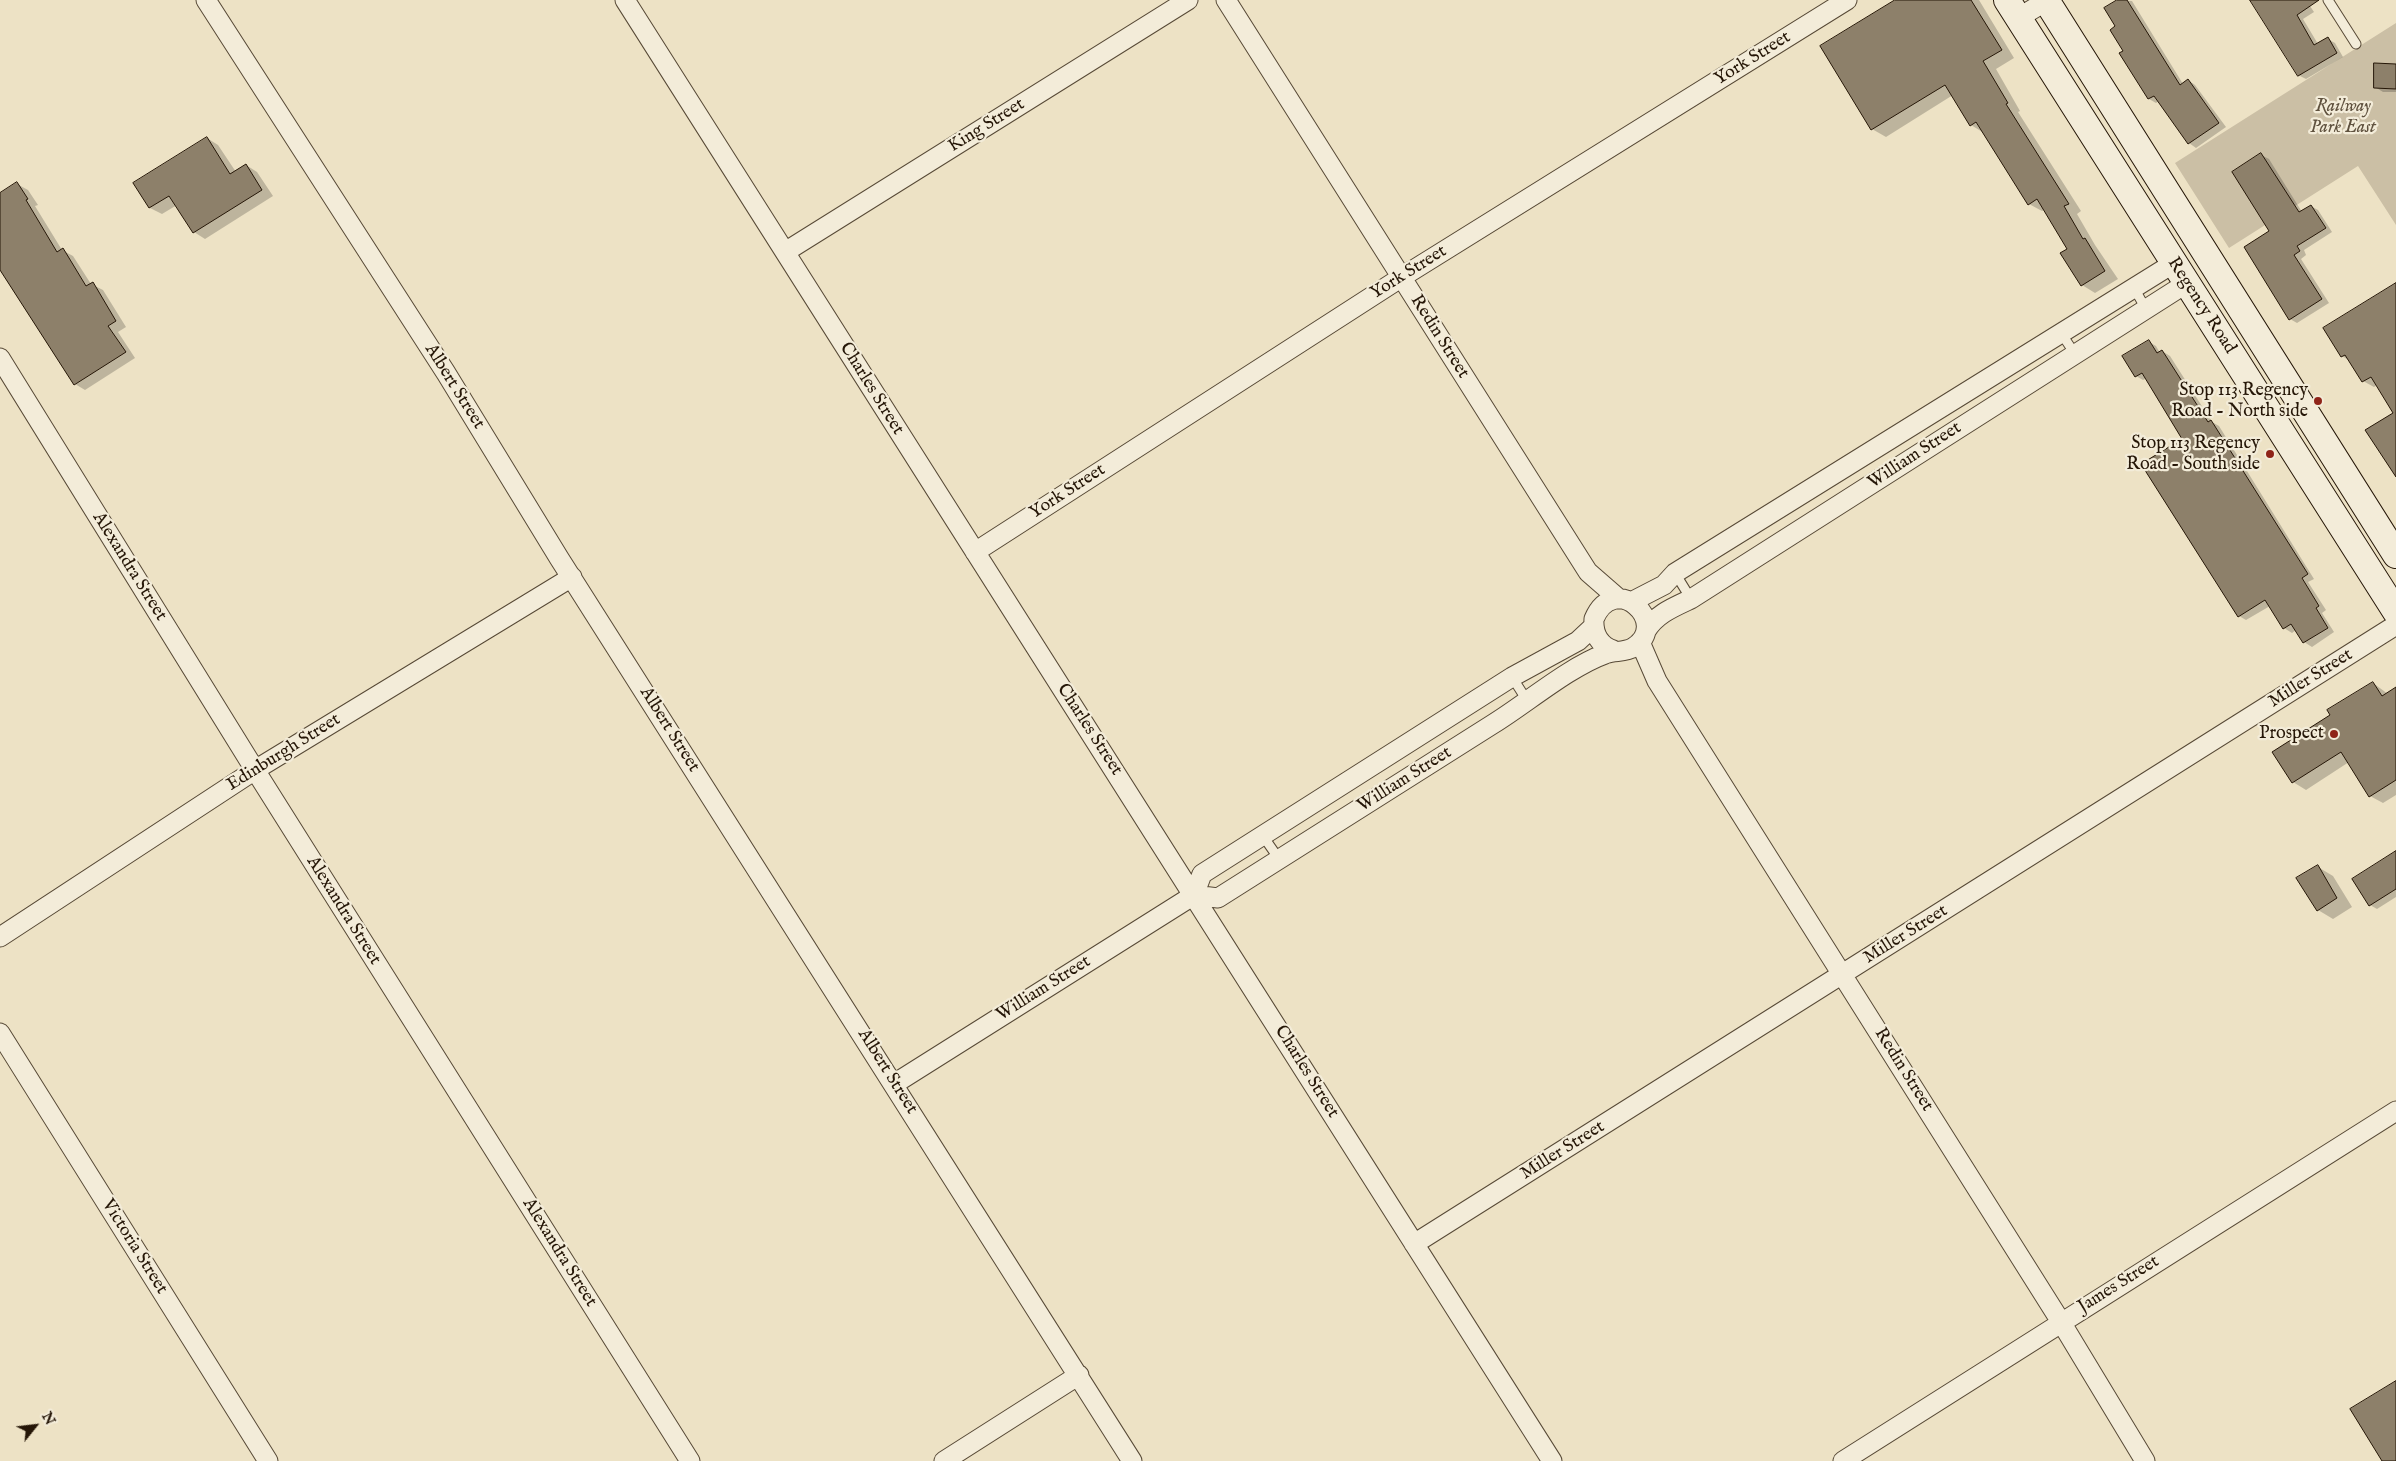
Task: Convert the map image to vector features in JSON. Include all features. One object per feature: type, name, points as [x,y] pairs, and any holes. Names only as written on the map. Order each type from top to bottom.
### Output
[{"type":"main road","name":"Regency Road","points":[[2047,0],[2396,555]]},
{"type":"main road","name":"Regency Road","points":[[2012,9],[2396,612]]},
{"type":"street","name":"Albert Street","points":[[206,0],[446,373],[572,577],[1132,1461]]},
{"type":"street","name":"Charles Street","points":[[625,0],[1552,1461]]},
{"type":"street","name":"King Street","points":[[785,252],[1188,0]]},
{"type":"street","name":"Redin Street","points":[[1226,0],[1588,572],[1625,600]]},
{"type":"street","name":"York Street","points":[[975,552],[1402,277],[1847,0]]},
{"type":"street","points":[[2012,9],[2047,0]]},
{"type":"street","name":"William Street","points":[[1625,600],[1664,585],[1675,574],[2134,288],[2180,273]]},
{"type":"street","name":"William Street","points":[[1643,636],[1652,621],[1665,611],[1691,599],[2146,309],[2180,273]]},
{"type":"street","name":"Alexandra Street","points":[[0,358],[254,770],[690,1461]]},
{"type":"street","name":"Redin Street","points":[[1588,572],[1595,619]]},
{"type":"street","name":"Edinburgh Street","points":[[0,937],[254,770],[572,577]]},
{"type":"street","points":[[1625,600],[1643,614],[1643,636],[1629,650],[1618,651],[1607,648],[1598,639],[1595,619],[1603,605],[1625,600]]},
{"type":"street","name":"William Street","points":[[894,1084],[1194,895],[1202,874],[1512,677],[1578,641],[1595,619]]},
{"type":"street","name":"Miller Street","points":[[1414,1244],[2396,625]]},
{"type":"street","name":"Redin Street","points":[[1643,636],[1656,681],[2061,1322],[2145,1461]]},
{"type":"street","name":"Redin Street","points":[[1618,651],[1656,681]]},
{"type":"street","name":"William Street","points":[[1194,895],[1218,898],[1528,702],[1588,660],[1618,651]]},
{"type":"street","name":"Victoria Street","points":[[0,1033],[268,1461]]},
{"type":"street","name":"James Street","points":[[1843,1461],[2396,1111]]},
{"type":"street","points":[[944,1461],[1079,1375]]},
{"type":"lane","points":[[2328,0],[2356,44]]},
{"type":"lane","points":[[2134,288],[2146,309]]},
{"type":"lane","points":[[2061,333],[2075,354]]},
{"type":"lane","points":[[1675,574],[1691,599]]},
{"type":"lane","points":[[1512,677],[1528,702]]},
{"type":"lane","points":[[1262,836],[1279,859]]},
{"type":"green space","name":"Railway Park East","points":[[2396,23],[2396,225],[2358,166],[2229,248],[2175,163]]},
{"type":"building","points":[[1895,0],[1971,0],[2002,50],[1983,61],[2008,103],[2006,104],[2069,204],[2064,206],[2083,239],[2085,238],[2105,271],[2081,286],[2060,253],[2067,249],[2037,199],[2028,205],[1976,122],[1970,126],[1945,85],[1871,130],[1820,46]]},
{"type":"building","points":[[2117,0],[2127,0],[2180,85],[2188,79],[2219,123],[2188,144],[2154,96],[2148,99],[2119,53],[2123,51],[2110,30],[2115,26],[2104,8]]},
{"type":"building","points":[[2250,0],[2319,0],[2297,15],[2314,45],[2328,37],[2337,53],[2298,76]]},
{"type":"building","points":[[2374,63],[2396,64],[2396,89],[2374,88]]},
{"type":"building","points":[[207,137],[230,174],[246,164],[262,190],[193,233],[169,196],[149,208],[133,183]]},
{"type":"building","points":[[2261,153],[2299,212],[2311,205],[2326,228],[2297,246],[2300,251],[2294,255],[2322,299],[2289,320],[2244,247],[2269,231],[2232,172]]},
{"type":"building","points":[[17,182],[57,252],[63,248],[86,286],[93,282],[116,321],[108,326],[126,352],[74,385],[0,270],[0,193]]},
{"type":"building","points":[[2396,283],[2396,477],[2365,430],[2393,413],[2371,377],[2362,382],[2345,355],[2341,357],[2323,328]]},
{"type":"building","points":[[2149,340],[2157,353],[2162,350],[2208,422],[2211,420],[2308,574],[2302,578],[2319,606],[2316,608],[2328,628],[2303,643],[2291,624],[2283,629],[2265,600],[2238,617],[2141,464],[2182,439],[2142,373],[2135,377],[2122,356]]},
{"type":"building","name":"Prospect","points":[[2373,682],[2382,696],[2396,687],[2396,780],[2369,797],[2341,752],[2292,783],[2272,752],[2330,715],[2327,710]]},
{"type":"building","points":[[2396,851],[2396,889],[2369,906],[2352,879]]},
{"type":"building","points":[[2318,865],[2337,898],[2317,911],[2296,878]]},
{"type":"building","points":[[2396,1381],[2396,1461],[2382,1461],[2350,1409]]},
{"type":"place","name":"Stop 113 Regency Road - North side","points":[[2318,401]]},
{"type":"place","name":"Stop 113 Regency Road - South side","points":[[2270,454]]},
{"type":"place","name":"Prospect","points":[[2334,734]]}]
